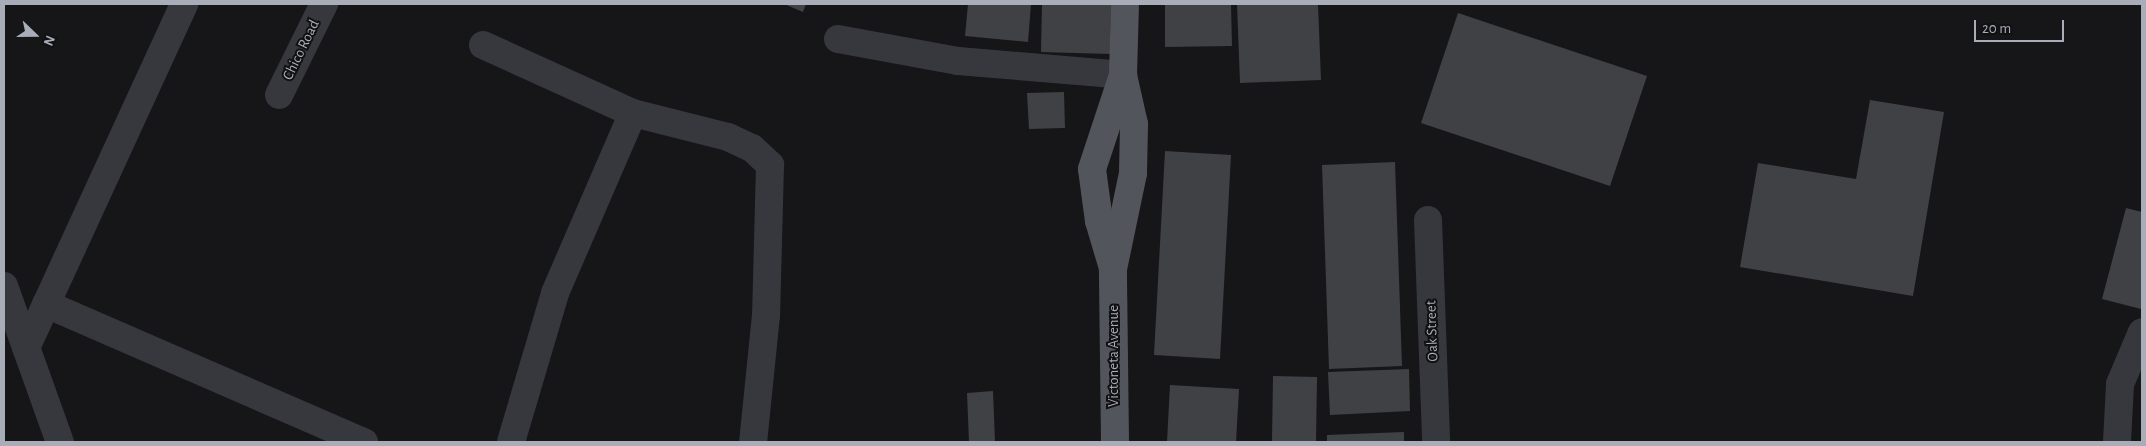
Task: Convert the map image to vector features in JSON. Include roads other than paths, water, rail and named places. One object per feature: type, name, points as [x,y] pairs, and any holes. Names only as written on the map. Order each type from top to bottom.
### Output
[{"type":"main road","name":"Victoneta Avenue","points":[[1115,442],[1113,269],[1133,172],[1134,124],[1123,75],[1125,4]]},
{"type":"main road","name":"Victoneta Avenue","points":[[1113,269],[1099,221],[1092,169],[1123,75]]},
{"type":"street","points":[[26,348],[184,4]]},
{"type":"street","name":"Chico Road","points":[[279,95],[324,4]]},
{"type":"street","points":[[838,39],[958,60],[1123,75]]},
{"type":"street","points":[[483,45],[633,113],[728,137],[752,148],[770,165],[766,315],[753,442]]},
{"type":"street","points":[[510,442],[555,294],[633,113]]},
{"type":"street","name":"Oak Street","points":[[1428,220],[1436,442]]},
{"type":"street","points":[[4,286],[60,442]]},
{"type":"street","points":[[46,304],[364,442]]},
{"type":"street","points":[[2117,442],[2120,384],[2142,332]]}]
